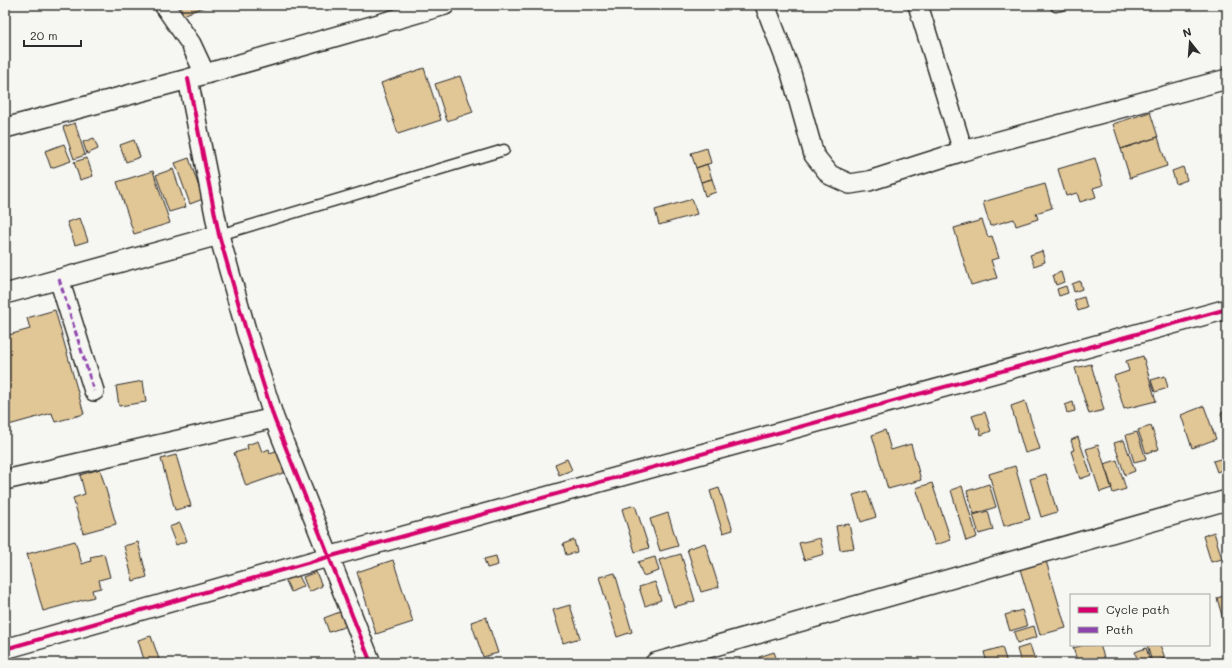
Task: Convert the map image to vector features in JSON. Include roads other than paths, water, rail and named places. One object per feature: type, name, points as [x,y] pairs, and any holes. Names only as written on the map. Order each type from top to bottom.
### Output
[{"type":"street","points":[[164,5],[191,44],[219,235],[246,330],[274,418],[371,663]]},
{"type":"street","points":[[5,128],[196,76],[445,5]]},
{"type":"street","points":[[765,5],[791,73],[814,154],[830,175],[850,184],[869,181],[963,151],[1227,79]]},
{"type":"street","points":[[918,5],[963,151]]},
{"type":"street","points":[[5,294],[219,235]]},
{"type":"street","points":[[59,279],[94,391]]},
{"type":"street","points":[[5,649],[328,557],[1227,309]]},
{"type":"street","points":[[5,480],[274,418]]},
{"type":"street","points":[[655,663],[1227,500]]},
{"type":"lane","points":[[219,235],[504,150]]}]
